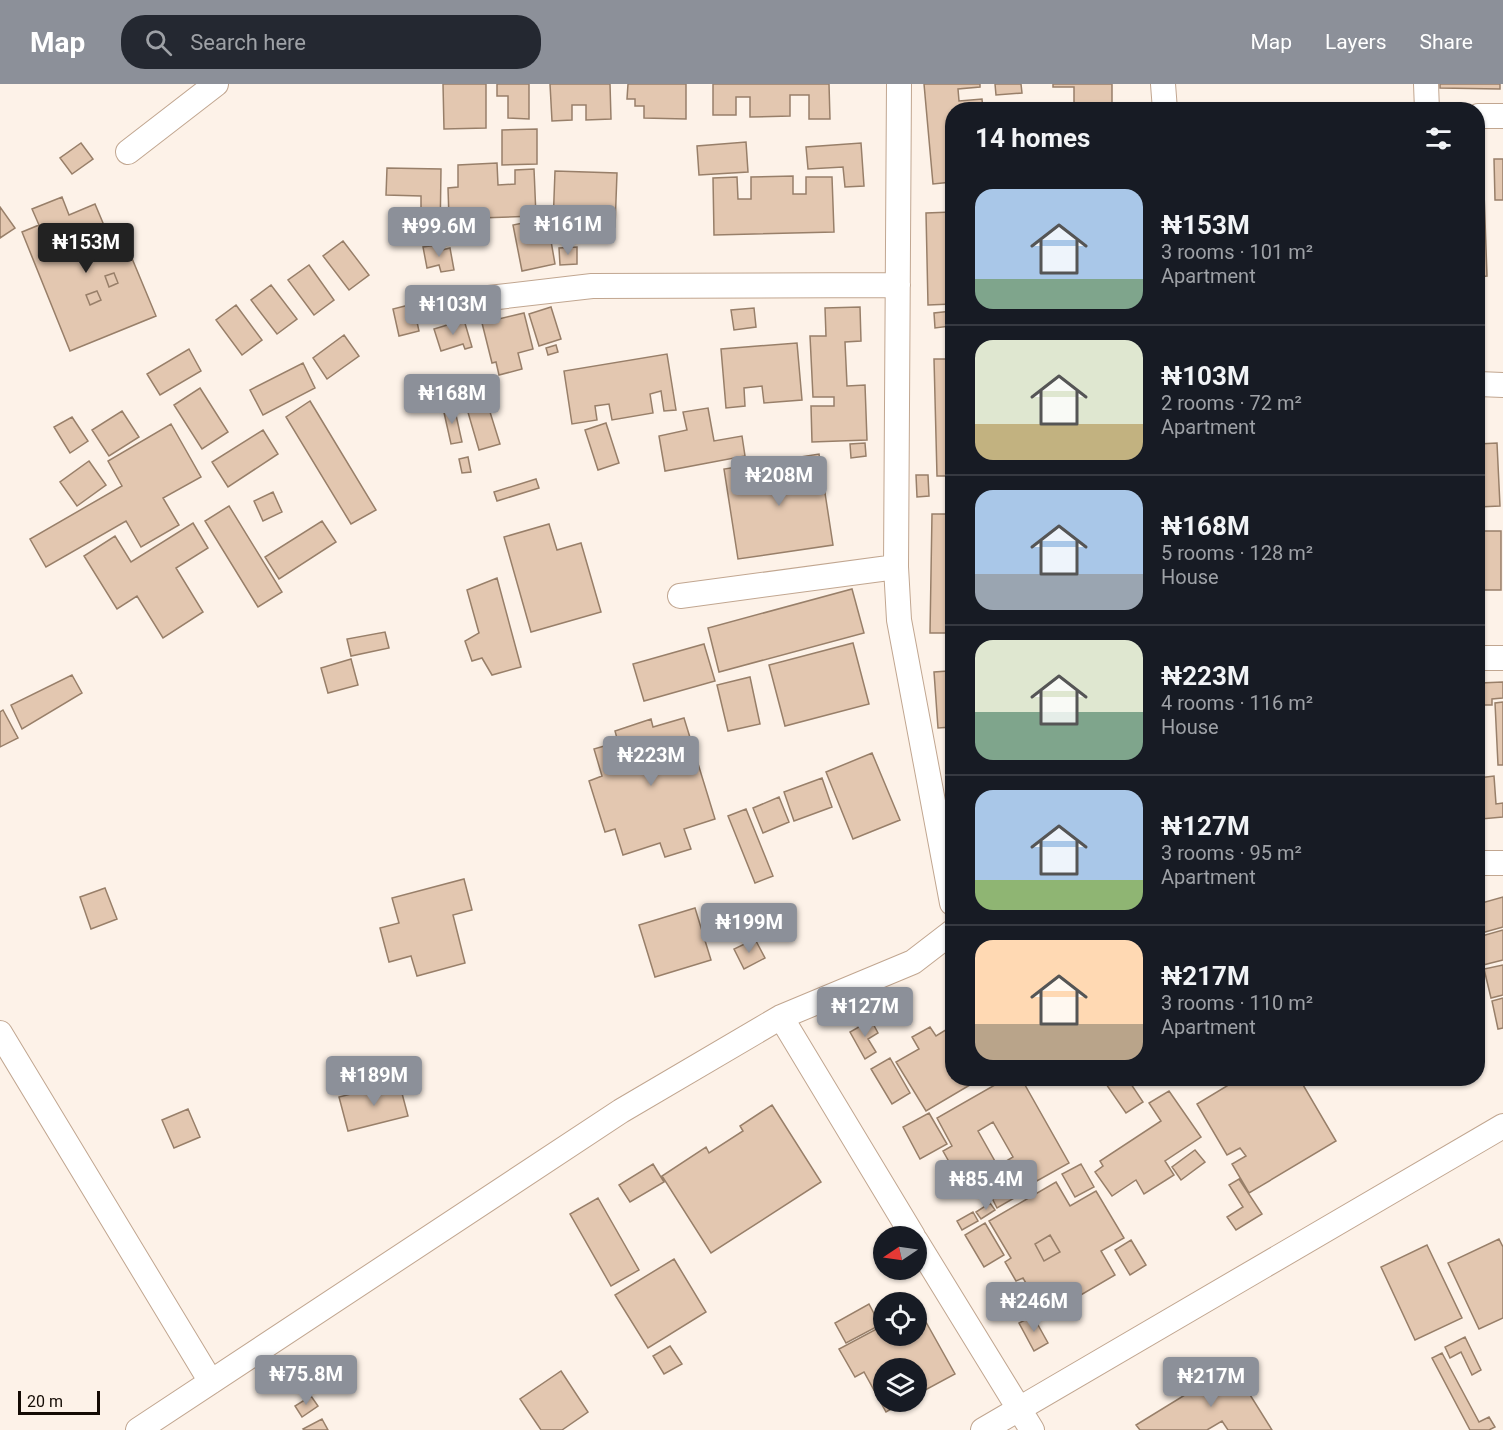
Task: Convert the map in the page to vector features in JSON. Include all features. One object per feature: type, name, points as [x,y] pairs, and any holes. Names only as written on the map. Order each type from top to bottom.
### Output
[{"type":"street","points":[[128,152],[216,84]]},
{"type":"street","points":[[899,84],[896,567],[899,620],[945,866]]},
{"type":"street","points":[[1163,84],[1164,102]]},
{"type":"street","points":[[1426,84],[1426,102]]},
{"type":"street","points":[[1485,116],[1503,116]]},
{"type":"street","points":[[489,298],[591,286],[897,285]]},
{"type":"street","points":[[1485,384],[1503,385]]},
{"type":"street","points":[[680,596],[896,567]]},
{"type":"street","points":[[1485,658],[1503,658]]},
{"type":"street","points":[[1485,863],[1503,863]]},
{"type":"street","points":[[138,1430],[621,1111],[781,1017],[913,962],[945,937]]},
{"type":"street","points":[[781,1017],[908,1226]]},
{"type":"street","points":[[0,1033],[7,1060],[211,1382]]},
{"type":"street","points":[[982,1430],[1503,1126]]},
{"type":"street","points":[[927,1259],[1032,1430]]},
{"type":"building","points":[[443,84],[486,84],[486,128],[444,129]]},
{"type":"building","points":[[497,84],[529,84],[529,119],[508,118],[508,96],[497,96]]},
{"type":"building","points":[[550,84],[610,84],[611,119],[586,120],[586,105],[572,105],[572,120],[552,121]]},
{"type":"building","points":[[628,84],[686,84],[686,119],[644,118],[644,106],[635,106],[635,99],[627,99]]},
{"type":"building","points":[[713,84],[829,84],[830,119],[809,119],[809,95],[790,95],[790,116],[750,117],[750,97],[736,97],[736,115],[713,115]]},
{"type":"building","points":[[924,84],[980,84],[980,87],[958,89],[959,101],[982,99],[982,102],[945,102],[945,183],[933,184]]},
{"type":"building","points":[[995,84],[1021,84],[1022,93],[996,95]]},
{"type":"building","points":[[1053,84],[1112,84],[1112,102],[1074,102],[1074,87],[1053,87]]},
{"type":"building","points":[[1440,84],[1500,84],[1500,89],[1440,88]]},
{"type":"building","points":[[537,129],[537,164],[502,165],[502,130]]},
{"type":"building","points":[[746,142],[748,172],[699,175],[697,146]]},
{"type":"building","points":[[81,143],[93,159],[72,174],[60,158]]},
{"type":"building","points":[[861,143],[864,186],[845,187],[843,167],[808,169],[806,147]]},
{"type":"building","points":[[1494,159],[1503,159],[1503,200],[1495,200]]},
{"type":"building","points":[[497,163],[498,185],[515,184],[515,170],[534,169],[536,216],[449,219],[448,188],[458,187],[458,165]]},
{"type":"building","points":[[387,168],[441,169],[440,238],[421,237],[421,196],[386,195]]},
{"type":"building","points":[[555,171],[617,173],[615,227],[553,225]]},
{"type":"building","points":[[793,176],[793,194],[806,194],[806,177],[832,177],[834,232],[714,235],[713,178],[737,177],[738,199],[751,199],[751,177]]},
{"type":"building","points":[[62,197],[69,215],[95,204],[114,249],[126,244],[156,316],[70,351],[22,232],[39,225],[32,209]],"holes":[[[114,273],[118,283],[109,287],[105,276]],[[97,291],[101,300],[90,305],[86,295]]]},
{"type":"building","points":[[0,207],[15,228],[0,238]]},
{"type":"building","points":[[945,212],[945,304],[928,305],[926,213]]},
{"type":"building","points":[[547,218],[555,264],[522,271],[513,225]]},
{"type":"building","points":[[1485,220],[1487,276],[1485,276]]},
{"type":"building","points":[[343,241],[369,275],[349,290],[323,256]]},
{"type":"building","points":[[437,245],[438,251],[450,248],[454,270],[441,272],[439,265],[427,268],[423,247]]},
{"type":"building","points":[[577,247],[577,264],[560,265],[559,248]]},
{"type":"building","points":[[309,265],[334,300],[314,315],[288,280]]},
{"type":"building","points":[[114,273],[118,283],[109,287],[105,276]]},
{"type":"building","points":[[271,285],[297,319],[277,334],[251,300]]},
{"type":"building","points":[[97,291],[101,300],[90,305],[86,295]]},
{"type":"building","points":[[413,304],[419,331],[399,336],[393,309]]},
{"type":"building","points":[[236,305],[262,340],[242,355],[216,320]]},
{"type":"building","points":[[551,307],[561,339],[539,346],[529,314]]},
{"type":"building","points":[[860,307],[861,341],[845,342],[847,386],[865,385],[867,440],[812,442],[811,406],[834,406],[834,397],[813,397],[810,336],[826,336],[825,308]]},
{"type":"building","points":[[754,308],[756,327],[734,330],[731,310]]},
{"type":"building","points":[[945,312],[945,327],[935,328],[934,313]]},
{"type":"building","points":[[524,313],[533,349],[518,353],[522,369],[499,375],[496,362],[492,363],[482,323]]},
{"type":"building","points":[[464,320],[472,347],[465,349],[463,344],[441,351],[434,329]]},
{"type":"building","points":[[344,335],[359,356],[327,379],[313,358]]},
{"type":"building","points":[[797,343],[802,400],[764,403],[762,386],[744,388],[745,406],[726,408],[721,349]]},
{"type":"building","points":[[556,345],[558,352],[548,355],[546,348]]},
{"type":"building","points":[[189,349],[201,371],[160,395],[147,374]]},
{"type":"building","points":[[667,354],[676,410],[664,411],[661,391],[650,394],[653,413],[612,420],[609,404],[595,406],[597,420],[572,424],[564,371]]},
{"type":"building","points":[[934,359],[945,359],[945,476],[937,476]]},
{"type":"building","points":[[303,363],[315,388],[263,415],[250,390]]},
{"type":"building","points":[[200,388],[228,432],[202,449],[174,405]]},
{"type":"building","points":[[485,396],[500,444],[479,450],[465,402]]},
{"type":"building","points":[[310,401],[376,510],[351,524],[286,417]]},
{"type":"building","points":[[454,406],[462,442],[451,444],[443,408]]},
{"type":"building","points":[[708,408],[714,441],[742,436],[745,456],[665,471],[659,436],[687,430],[683,412]]},
{"type":"building","points":[[122,411],[139,437],[109,456],[92,430]]},
{"type":"building","points":[[72,417],[88,441],[70,453],[54,427]]},
{"type":"building","points":[[606,423],[619,463],[598,470],[585,430]]},
{"type":"building","points":[[171,424],[201,477],[163,498],[179,525],[141,547],[126,521],[46,567],[30,539],[122,486],[108,461]]},
{"type":"building","points":[[263,430],[278,454],[228,487],[212,462]]},
{"type":"building","points":[[865,443],[866,456],[851,458],[850,444]]},
{"type":"building","points":[[1497,443],[1500,506],[1485,507],[1485,444]]},
{"type":"building","points":[[819,454],[833,545],[738,559],[724,469]]},
{"type":"building","points":[[468,457],[471,472],[462,473],[459,459]]},
{"type":"building","points":[[89,461],[106,485],[77,506],[60,482]]},
{"type":"building","points":[[916,475],[928,475],[929,496],[917,497]]},
{"type":"building","points":[[536,479],[539,488],[497,501],[494,492]]},
{"type":"building","points":[[273,492],[282,512],[263,521],[254,501]]},
{"type":"building","points":[[229,506],[282,592],[258,607],[205,521]]},
{"type":"building","points":[[932,514],[945,514],[945,633],[930,633]]},
{"type":"building","points":[[322,521],[336,542],[279,579],[265,557]]},
{"type":"building","points":[[193,523],[208,548],[176,568],[203,612],[163,638],[137,596],[117,609],[84,556],[115,536],[131,562]]},
{"type":"building","points":[[549,524],[557,550],[581,543],[601,612],[531,632],[504,537]]},
{"type":"building","points":[[1485,531],[1501,531],[1501,590],[1485,590]]},
{"type":"building","points":[[497,578],[521,667],[492,675],[482,658],[472,661],[465,641],[479,633],[467,590]]},
{"type":"building","points":[[852,589],[864,633],[719,672],[708,628]]},
{"type":"building","points":[[385,632],[389,648],[351,656],[347,639]]},
{"type":"building","points":[[853,643],[869,704],[785,726],[769,665]]},
{"type":"building","points":[[704,644],[715,681],[644,701],[633,664]]},
{"type":"building","points":[[351,659],[358,685],[328,693],[321,668]]},
{"type":"building","points":[[945,671],[945,728],[938,728],[934,672]]},
{"type":"building","points":[[72,675],[82,693],[22,729],[11,705]]},
{"type":"building","points":[[750,677],[760,724],[728,731],[717,685]]},
{"type":"building","points":[[1503,682],[1503,698],[1492,699],[1492,705],[1485,705],[1485,683]]},
{"type":"building","points":[[1503,702],[1503,765],[1498,765],[1495,703]]},
{"type":"building","points":[[3,710],[18,738],[0,747],[0,712]]},
{"type":"building","points":[[684,718],[715,819],[684,829],[691,849],[665,857],[660,843],[623,855],[615,829],[605,832],[589,781],[602,776],[594,749],[618,742],[615,731],[651,719],[653,727]]},
{"type":"building","points":[[872,753],[900,820],[853,839],[826,772]]},
{"type":"building","points":[[1494,776],[1496,804],[1503,803],[1503,817],[1485,819],[1485,777]]},
{"type":"building","points":[[822,778],[832,807],[794,821],[784,792]]},
{"type":"building","points":[[779,797],[789,822],[763,833],[753,808]]},
{"type":"building","points":[[746,809],[773,876],[755,883],[728,816]]},
{"type":"building","points":[[464,879],[472,910],[453,915],[465,963],[417,976],[411,956],[389,962],[380,928],[399,923],[392,898]]},
{"type":"building","points":[[105,888],[117,919],[91,929],[80,897]]},
{"type":"building","points":[[1503,897],[1503,927],[1485,932],[1485,902]]},
{"type":"building","points":[[695,908],[711,960],[655,977],[639,925]]},
{"type":"building","points":[[1503,930],[1503,960],[1485,964],[1485,935]]},
{"type":"building","points":[[755,939],[765,958],[744,969],[734,949]]},
{"type":"building","points":[[1503,965],[1503,995],[1491,998],[1485,969]]},
{"type":"building","points":[[1503,998],[1503,1028],[1498,1029],[1492,1001]]},
{"type":"building","points":[[871,1020],[878,1033],[868,1039],[876,1052],[865,1059],[850,1032]]},
{"type":"building","points":[[930,1027],[936,1036],[945,1030],[945,1086],[968,1086],[926,1111],[896,1062],[919,1049],[912,1037]]},
{"type":"building","points":[[890,1058],[910,1093],[892,1104],[871,1069]]},
{"type":"building","points":[[399,1082],[408,1116],[348,1131],[339,1097]]},
{"type":"building","points":[[993,1086],[1026,1086],[1069,1163],[1019,1191],[1003,1163],[1013,1157],[993,1122],[978,1131],[1005,1179],[981,1193],[968,1170],[957,1176],[943,1151],[952,1146],[937,1118]]},
{"type":"building","points":[[1107,1086],[1132,1086],[1143,1102],[1126,1113]]},
{"type":"building","points":[[1227,1086],[1304,1086],[1336,1141],[1249,1193],[1232,1164],[1246,1156],[1240,1148],[1227,1155],[1197,1104]]},
{"type":"building","points":[[1169,1091],[1201,1137],[1165,1161],[1174,1175],[1144,1194],[1136,1180],[1112,1196],[1095,1172],[1103,1166],[1100,1161],[1161,1121],[1149,1103]]},
{"type":"building","points":[[772,1105],[821,1182],[711,1253],[662,1176],[706,1147],[709,1153],[743,1131],[740,1126]]},
{"type":"building","points":[[188,1109],[200,1137],[174,1148],[162,1120]]},
{"type":"building","points":[[929,1113],[947,1144],[920,1159],[903,1127]]},
{"type":"building","points":[[1195,1150],[1205,1162],[1181,1180],[1172,1167]]},
{"type":"building","points":[[653,1164],[664,1182],[630,1202],[619,1185]]},
{"type":"building","points":[[1081,1164],[1094,1187],[1075,1197],[1062,1174]]},
{"type":"building","points":[[1239,1179],[1262,1214],[1236,1230],[1227,1217],[1243,1207],[1229,1185]]},
{"type":"building","points":[[1056,1182],[1070,1206],[1096,1191],[1124,1238],[1101,1251],[1115,1275],[1045,1316],[1023,1278],[1016,1281],[1005,1262],[1011,1258],[989,1221]],"holes":[[[1050,1235],[1060,1252],[1044,1261],[1035,1244]]]},
{"type":"building","points":[[1009,1184],[1016,1197],[997,1208],[990,1194]]},
{"type":"building","points":[[598,1198],[639,1270],[611,1286],[570,1214]]},
{"type":"building","points":[[990,1203],[995,1210],[981,1219],[976,1212]]},
{"type":"building","points":[[973,1212],[978,1221],[962,1230],[957,1221]]},
{"type":"building","points":[[985,1223],[1004,1255],[984,1267],[965,1235]]},
{"type":"building","points":[[1050,1235],[1060,1252],[1044,1261],[1035,1244]]},
{"type":"building","points":[[1499,1239],[1503,1247],[1503,1318],[1479,1329],[1448,1263]]},
{"type":"building","points":[[1131,1240],[1146,1265],[1130,1275],[1115,1250]]},
{"type":"building","points":[[1427,1245],[1462,1318],[1415,1340],[1381,1267]]},
{"type":"building","points":[[674,1259],[706,1312],[648,1348],[615,1295]]},
{"type":"building","points":[[869,1304],[873,1312],[873,1329],[846,1343],[835,1323]]},
{"type":"building","points":[[1033,1316],[1048,1343],[1034,1351],[1019,1323]]},
{"type":"building","points":[[927,1324],[955,1374],[927,1389],[927,1358],[873,1358],[873,1388],[864,1372],[855,1377],[839,1349],[873,1331],[873,1346],[927,1346]]},
{"type":"building","points":[[1465,1337],[1481,1370],[1472,1375],[1461,1352],[1450,1358],[1445,1347]]},
{"type":"building","points":[[670,1346],[682,1364],[664,1374],[653,1356]]},
{"type":"building","points":[[1442,1353],[1479,1422],[1489,1417],[1495,1427],[1489,1430],[1470,1430],[1432,1358]]},
{"type":"building","points":[[1232,1366],[1272,1430],[1228,1430],[1222,1421],[1207,1430],[1140,1430],[1136,1425]]},
{"type":"building","points":[[561,1371],[588,1412],[562,1430],[541,1430],[520,1399]]},
{"type":"building","points":[[311,1396],[318,1406],[302,1417],[295,1406]]},
{"type":"building","points":[[322,1419],[328,1430],[303,1429]]}]
